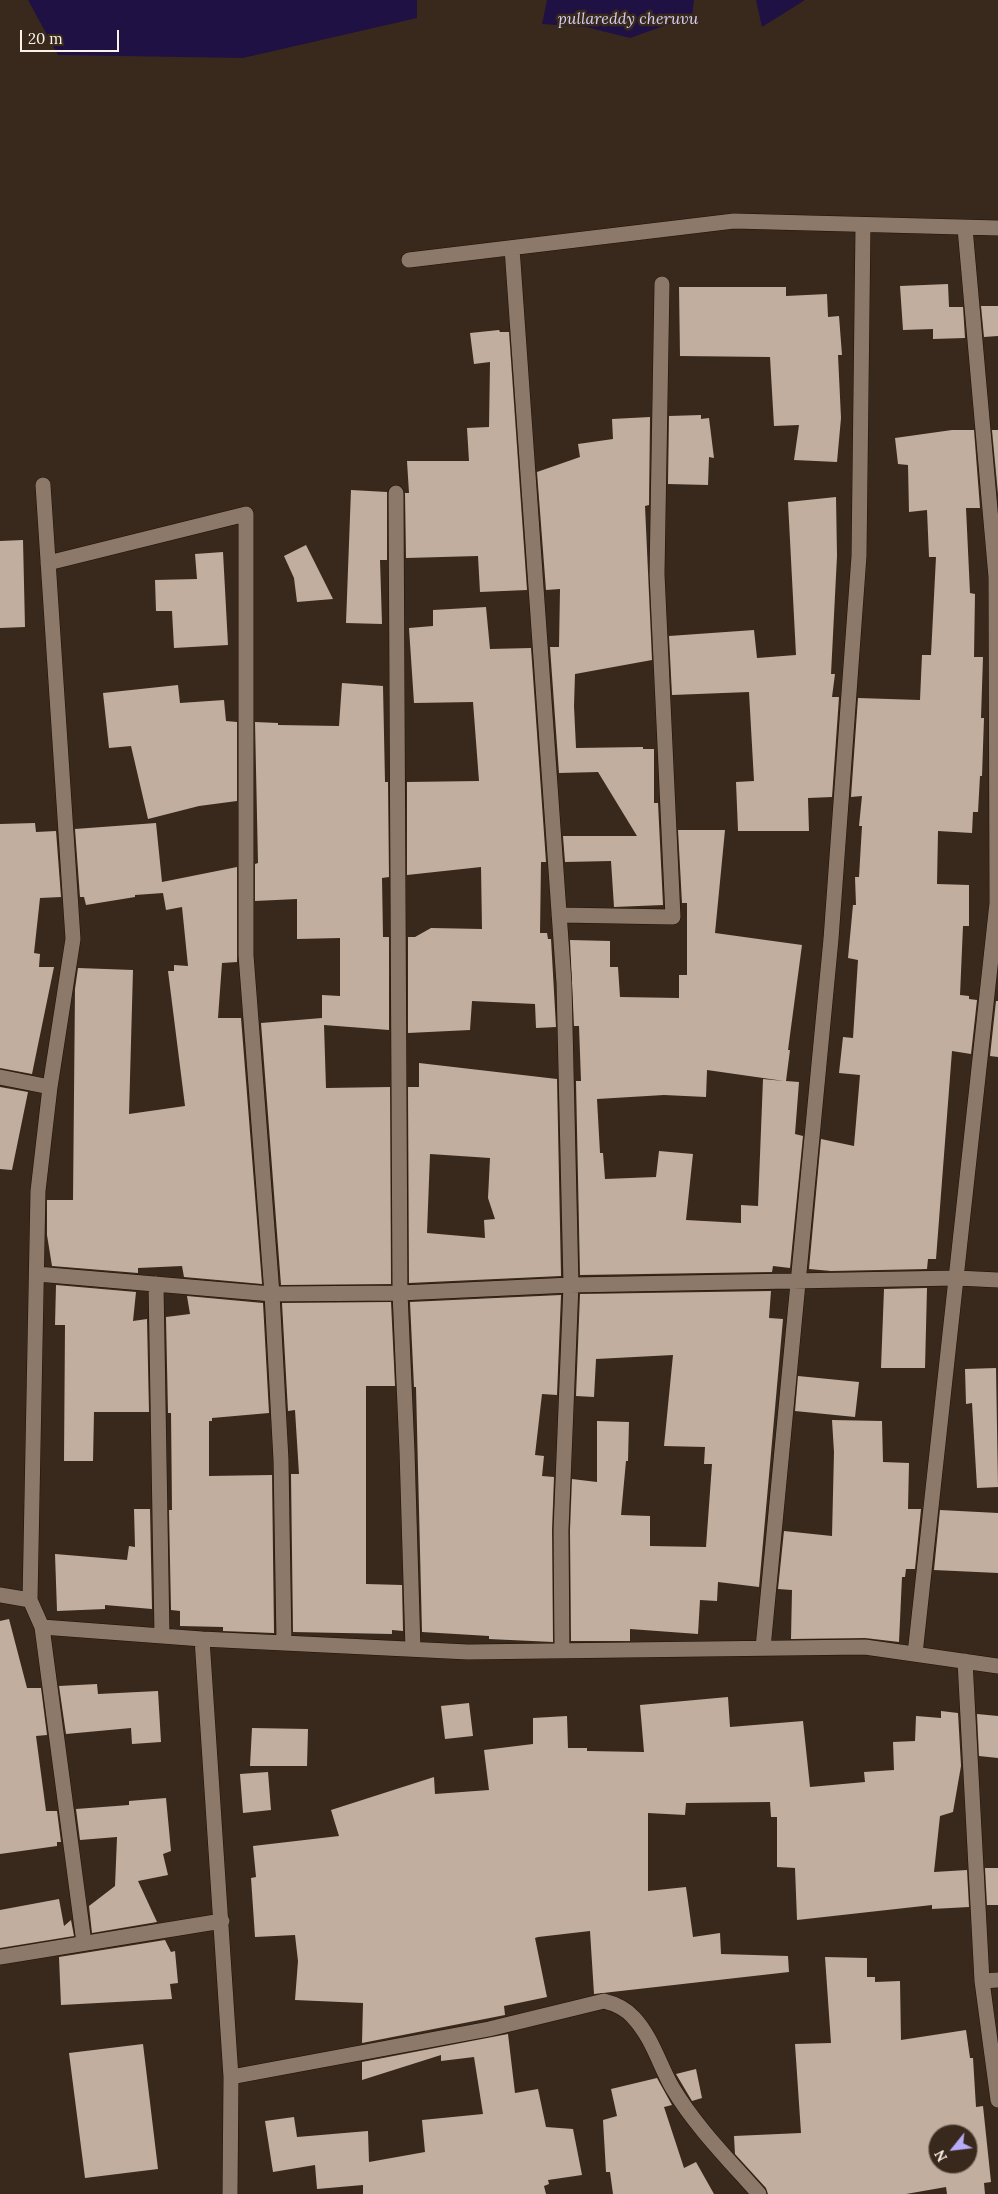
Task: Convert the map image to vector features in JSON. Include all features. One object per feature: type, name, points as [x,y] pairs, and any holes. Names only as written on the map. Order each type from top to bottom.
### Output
[{"type":"street","points":[[408,260],[734,222],[998,228]]},
{"type":"street","points":[[763,1648],[831,939],[860,556],[863,225]]},
{"type":"street","points":[[914,1654],[997,903],[996,577],[965,228]]},
{"type":"street","points":[[512,248],[564,983],[571,1285],[561,1530],[562,1651]]},
{"type":"street","points":[[559,915],[673,916],[657,574],[662,284]]},
{"type":"street","points":[[43,485],[73,939],[50,1087],[38,1191],[30,1600],[42,1627],[84,1943]]},
{"type":"street","points":[[396,493],[400,1293],[413,1649]]},
{"type":"street","points":[[48,563],[246,514],[246,955],[272,1294],[280,1460],[284,1643]]},
{"type":"street","points":[[0,1078],[50,1087]]},
{"type":"street","points":[[37,1274],[272,1294],[400,1293],[571,1285],[798,1280],[957,1278],[998,1280]]},
{"type":"street","points":[[156,1284],[162,1636]]},
{"type":"street","points":[[0,1596],[30,1600]]},
{"type":"street","points":[[42,1627],[202,1639],[468,1652],[865,1647],[998,1666]]},
{"type":"street","points":[[202,1639],[222,1921],[230,2077],[230,2194]]},
{"type":"street","points":[[966,1661],[982,1980],[998,2100]]},
{"type":"street","points":[[0,1957],[222,1921]]},
{"type":"street","points":[[982,1980],[998,1980]]},
{"type":"street","points":[[230,2077],[490,2029],[604,2001],[619,2005],[632,2016],[645,2032],[673,2088],[710,2138],[759,2194]]},
{"type":"water","points":[[28,0],[417,0],[417,18],[243,58],[58,55]]},
{"type":"water","name":"pullareddy cheruvu","points":[[547,0],[694,0],[692,16],[630,38],[586,27],[542,24]]},
{"type":"water","points":[[756,0],[805,0],[762,27]]},
{"type":"building","points":[[948,284],[949,307],[963,307],[965,338],[933,339],[933,329],[903,330],[900,286]]},
{"type":"building","points":[[679,287],[786,287],[786,296],[827,294],[828,317],[839,316],[842,355],[838,355],[841,418],[837,462],[794,460],[799,425],[774,426],[770,357],[680,356]]},
{"type":"building","points":[[981,306],[998,306],[998,336],[984,337]]},
{"type":"building","points":[[499,330],[500,332],[509,332],[527,590],[480,592],[478,556],[406,558],[405,493],[409,493],[407,461],[469,461],[467,428],[489,427],[490,362],[474,364],[470,333]]},
{"type":"building","points":[[701,415],[701,419],[709,418],[714,458],[709,457],[708,485],[668,484],[669,416]]},
{"type":"building","points":[[650,417],[649,505],[645,506],[652,660],[575,674],[576,748],[643,747],[643,749],[654,749],[654,803],[658,803],[663,905],[614,907],[611,861],[565,862],[563,836],[637,836],[598,772],[559,773],[550,647],[559,647],[560,589],[546,590],[537,472],[580,457],[578,444],[613,439],[612,419]]},
{"type":"building","points":[[952,430],[974,430],[980,508],[966,508],[970,593],[975,594],[974,657],[983,657],[981,718],[984,718],[982,776],[980,776],[978,812],[973,812],[972,833],[938,831],[937,884],[969,885],[969,926],[963,926],[960,995],[969,996],[969,999],[977,1000],[971,1054],[952,1051],[936,1259],[928,1259],[927,1269],[831,1271],[809,1269],[821,1139],[854,1146],[860,1075],[839,1073],[843,1037],[853,1038],[858,960],[848,958],[853,905],[856,905],[855,877],[859,877],[862,826],[859,826],[862,796],[851,797],[858,698],[920,700],[922,655],[931,655],[936,557],[929,557],[927,510],[909,512],[908,465],[898,464],[895,438]]},
{"type":"building","points":[[992,430],[998,430],[998,494]]},
{"type":"building","points":[[351,490],[387,492],[387,560],[380,560],[382,624],[346,623]]},
{"type":"building","points":[[836,497],[837,556],[831,674],[835,674],[832,697],[839,697],[832,797],[808,798],[809,831],[738,831],[736,782],[754,781],[749,692],[672,695],[669,636],[754,630],[757,658],[796,655],[788,502]]},
{"type":"building","points":[[23,540],[25,627],[0,628],[0,541]]},
{"type":"building","points":[[306,545],[333,599],[297,602],[294,578],[284,556]]},
{"type":"building","points":[[223,552],[228,645],[174,648],[172,611],[156,611],[155,580],[197,579],[195,554]]},
{"type":"building","points":[[486,607],[490,649],[531,648],[546,862],[541,862],[540,933],[547,933],[548,939],[551,939],[556,1027],[536,1028],[535,1004],[472,1001],[470,1030],[408,1033],[408,937],[415,937],[431,928],[482,929],[481,867],[407,875],[407,782],[479,781],[473,702],[414,703],[409,628],[433,626],[433,610]]},
{"type":"building","points":[[342,683],[383,686],[385,782],[388,782],[389,877],[382,878],[383,937],[389,937],[389,1030],[324,1025],[326,1088],[390,1087],[391,1284],[281,1285],[261,1023],[322,1018],[322,995],[340,996],[340,938],[297,939],[297,899],[255,901],[255,864],[258,863],[255,722],[278,723],[278,725],[339,726]]},
{"type":"building","points":[[178,685],[180,703],[224,700],[226,721],[237,722],[237,801],[199,806],[148,819],[131,746],[109,748],[103,693]]},
{"type":"building","points":[[35,823],[36,832],[56,831],[61,897],[40,898],[34,953],[40,954],[39,967],[54,967],[32,1074],[0,1068],[0,824]]},
{"type":"building","points":[[156,823],[162,882],[237,867],[237,962],[222,963],[218,1018],[241,1018],[262,1284],[184,1277],[182,1266],[138,1268],[138,1273],[52,1266],[47,1235],[47,1200],[73,1200],[75,989],[78,968],[133,970],[129,1114],[185,1106],[168,971],[174,971],[174,965],[188,966],[182,907],[166,910],[163,893],[135,895],[135,897],[86,905],[84,897],[80,897],[75,829]]},
{"type":"building","points":[[678,830],[725,830],[715,933],[802,945],[788,1050],[790,1050],[786,1081],[799,1082],[795,1134],[803,1136],[790,1268],[773,1266],[772,1272],[580,1275],[576,1081],[581,1081],[579,1026],[574,1026],[570,940],[610,941],[610,967],[618,967],[620,997],[679,998],[679,975],[687,975],[687,903],[682,903]],"holes":[[[707,1070],[784,1081],[763,1079],[758,1206],[741,1205],[741,1223],[686,1220],[693,1154],[659,1151],[656,1177],[605,1179],[603,1153],[600,1153],[597,1099],[664,1095],[706,1097]]]},
{"type":"building","points":[[996,1001],[998,1001],[998,1057],[990,1056]]},
{"type":"building","points":[[419,1063],[557,1079],[561,1276],[409,1283],[408,1087],[419,1087]],"holes":[[[430,1154],[490,1158],[488,1198],[495,1219],[484,1220],[485,1238],[427,1233]]]},
{"type":"building","points":[[0,1087],[28,1092],[12,1170],[0,1169]]},
{"type":"building","points":[[56,1285],[136,1292],[133,1321],[147,1319],[149,1412],[94,1412],[93,1461],[64,1461],[65,1325],[55,1325]]},
{"type":"building","points":[[927,1288],[925,1368],[881,1368],[884,1289]]},
{"type":"building","points":[[771,1291],[769,1318],[783,1319],[759,1587],[718,1582],[717,1601],[700,1600],[698,1634],[630,1629],[630,1641],[571,1641],[570,1530],[572,1479],[597,1482],[597,1421],[629,1422],[628,1461],[626,1461],[621,1515],[650,1516],[650,1546],[706,1547],[712,1464],[704,1464],[705,1447],[664,1446],[673,1355],[596,1359],[594,1397],[576,1396],[580,1294]]},
{"type":"building","points":[[561,1295],[557,1395],[542,1394],[535,1455],[544,1456],[542,1476],[554,1477],[552,1530],[553,1642],[489,1639],[489,1636],[422,1632],[416,1387],[414,1387],[410,1302]]},
{"type":"building","points":[[187,1296],[263,1303],[269,1413],[212,1418],[212,1421],[209,1421],[209,1476],[272,1475],[274,1633],[223,1631],[223,1627],[180,1626],[180,1611],[171,1610],[169,1510],[172,1510],[171,1413],[168,1413],[166,1317],[190,1314]]},
{"type":"building","points":[[391,1302],[395,1386],[366,1386],[366,1584],[402,1585],[403,1631],[392,1630],[392,1634],[293,1632],[291,1474],[299,1474],[295,1410],[288,1411],[282,1303]]},
{"type":"building","points":[[996,1368],[998,1487],[977,1488],[972,1403],[966,1404],[965,1369]]},
{"type":"building","points":[[798,1376],[859,1382],[855,1417],[795,1411]]},
{"type":"building","points":[[832,1420],[882,1421],[883,1462],[909,1463],[908,1509],[921,1509],[915,1569],[906,1569],[905,1577],[902,1577],[899,1642],[865,1638],[791,1639],[792,1590],[778,1589],[784,1531],[832,1536],[834,1452]]},
{"type":"building","points":[[134,1509],[150,1509],[152,1609],[105,1605],[105,1609],[57,1611],[55,1554],[127,1560],[129,1546],[135,1547]]},
{"type":"building","points":[[940,1510],[998,1513],[998,1573],[934,1570]]},
{"type":"building","points":[[9,1619],[27,1688],[41,1688],[47,1735],[36,1736],[46,1811],[57,1811],[61,1842],[57,1842],[57,1846],[0,1854],[0,1621]]},
{"type":"building","points":[[97,1684],[98,1694],[158,1691],[161,1742],[132,1744],[131,1728],[66,1734],[59,1686]]},
{"type":"building","points":[[728,1697],[730,1727],[803,1721],[810,1787],[865,1782],[864,1772],[894,1770],[893,1742],[915,1741],[916,1716],[941,1718],[941,1711],[958,1713],[961,1766],[953,1812],[940,1816],[934,1872],[967,1870],[969,1907],[932,1909],[932,1905],[797,1920],[795,1868],[777,1867],[777,1817],[771,1817],[770,1802],[686,1803],[685,1815],[648,1813],[648,1891],[686,1887],[693,1937],[720,1933],[721,1954],[788,1956],[789,1972],[594,1994],[590,1931],[538,1937],[535,1938],[547,1997],[504,2006],[505,2015],[362,2043],[363,2003],[295,2000],[298,1961],[295,1935],[255,1937],[251,1878],[256,1877],[253,1846],[339,1836],[331,1810],[434,1777],[435,1794],[489,1790],[484,1750],[533,1744],[533,1718],[567,1716],[568,1748],[587,1748],[587,1751],[644,1752],[640,1705]]},
{"type":"building","points":[[469,1703],[473,1736],[445,1739],[441,1706]]},
{"type":"building","points":[[977,1714],[998,1716],[998,1758],[979,1756]]},
{"type":"building","points":[[252,1728],[308,1729],[307,1766],[250,1766]]},
{"type":"building","points":[[268,1772],[271,1810],[243,1813],[240,1774]]},
{"type":"building","points":[[166,1798],[171,1851],[163,1854],[168,1875],[138,1881],[157,1922],[92,1933],[89,1906],[115,1886],[117,1837],[80,1840],[76,1809],[129,1805],[129,1801]]},
{"type":"building","points":[[985,1868],[998,1868],[998,1905],[987,1905]]},
{"type":"building","points":[[59,1899],[64,1926],[71,1920],[74,1936],[0,1948],[0,1910]]},
{"type":"building","points":[[165,1940],[171,1952],[175,1951],[178,1983],[170,1984],[172,1999],[61,2005],[59,1957]]},
{"type":"building","points":[[825,1957],[867,1958],[867,1977],[875,1977],[875,1982],[900,1981],[901,2040],[966,2030],[970,2058],[973,2058],[976,2107],[983,2106],[991,2182],[984,2183],[985,2194],[947,2194],[946,2187],[906,2194],[768,2194],[766,2188],[735,2154],[734,2136],[801,2133],[795,2044],[831,2043]]},
{"type":"building","points":[[508,2034],[515,2093],[538,2089],[546,2127],[573,2129],[582,2175],[548,2180],[549,2184],[544,2186],[546,2194],[363,2194],[363,2185],[317,2189],[315,2165],[273,2172],[265,2121],[294,2117],[297,2137],[368,2131],[369,2162],[425,2152],[422,2120],[483,2114],[474,2057],[441,2061],[441,2055],[362,2080],[362,2062]]},
{"type":"building","points":[[143,2044],[158,2169],[85,2178],[69,2053]]},
{"type":"building","points":[[696,2069],[702,2098],[692,2101],[676,2074]]},
{"type":"building","points":[[657,2078],[672,2105],[664,2107],[684,2168],[696,2162],[714,2194],[613,2194],[610,2172],[606,2172],[603,2120],[617,2116],[611,2089]]}]
